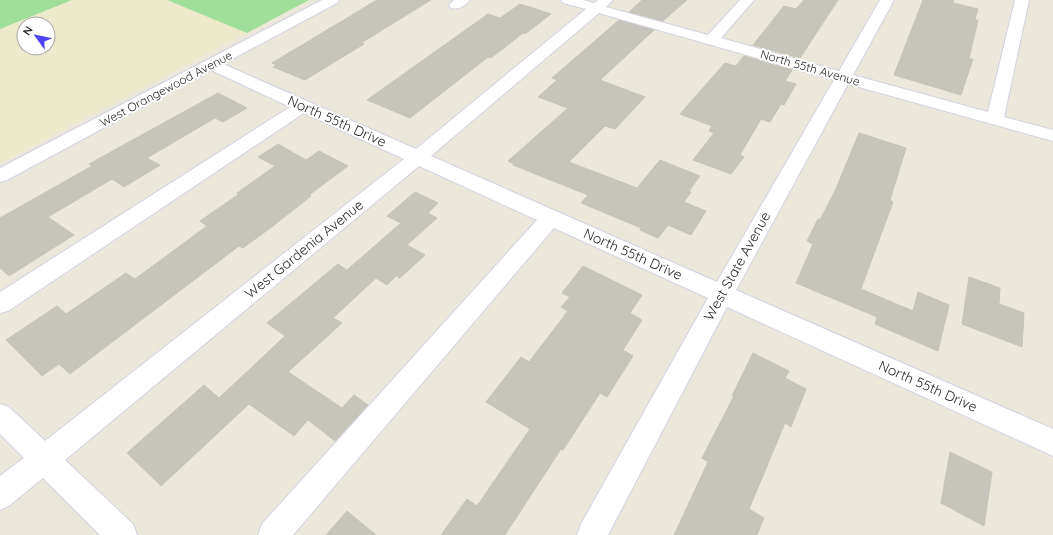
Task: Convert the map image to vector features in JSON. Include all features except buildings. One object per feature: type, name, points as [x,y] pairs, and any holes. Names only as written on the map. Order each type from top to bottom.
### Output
[{"type":"street","name":"West Orangewood Avenue","points":[[0,176],[212,65],[332,0]]},
{"type":"street","name":"North 55th Avenue","points":[[568,0],[601,4],[712,40],[1053,136]]},
{"type":"street","points":[[712,40],[747,0]]},
{"type":"street","name":"West State Avenue","points":[[592,535],[722,294],[887,0]]},
{"type":"street","points":[[995,120],[1022,0]]},
{"type":"street","name":"West Gardenia Avenue","points":[[0,495],[418,157],[601,4]]},
{"type":"street","name":"North 55th Drive","points":[[212,65],[1053,443]]},
{"type":"street","points":[[0,304],[303,106]]},
{"type":"street","points":[[273,535],[551,217]]},
{"type":"street","points":[[0,416],[122,535]]},
{"type":"shaded area","points":[[0,0],[309,0],[0,163]]},
{"type":"green space","points":[[0,0],[72,0],[32,16],[16,16],[16,23],[0,29]]},
{"type":"green space","points":[[167,0],[309,0],[247,33]]}]
